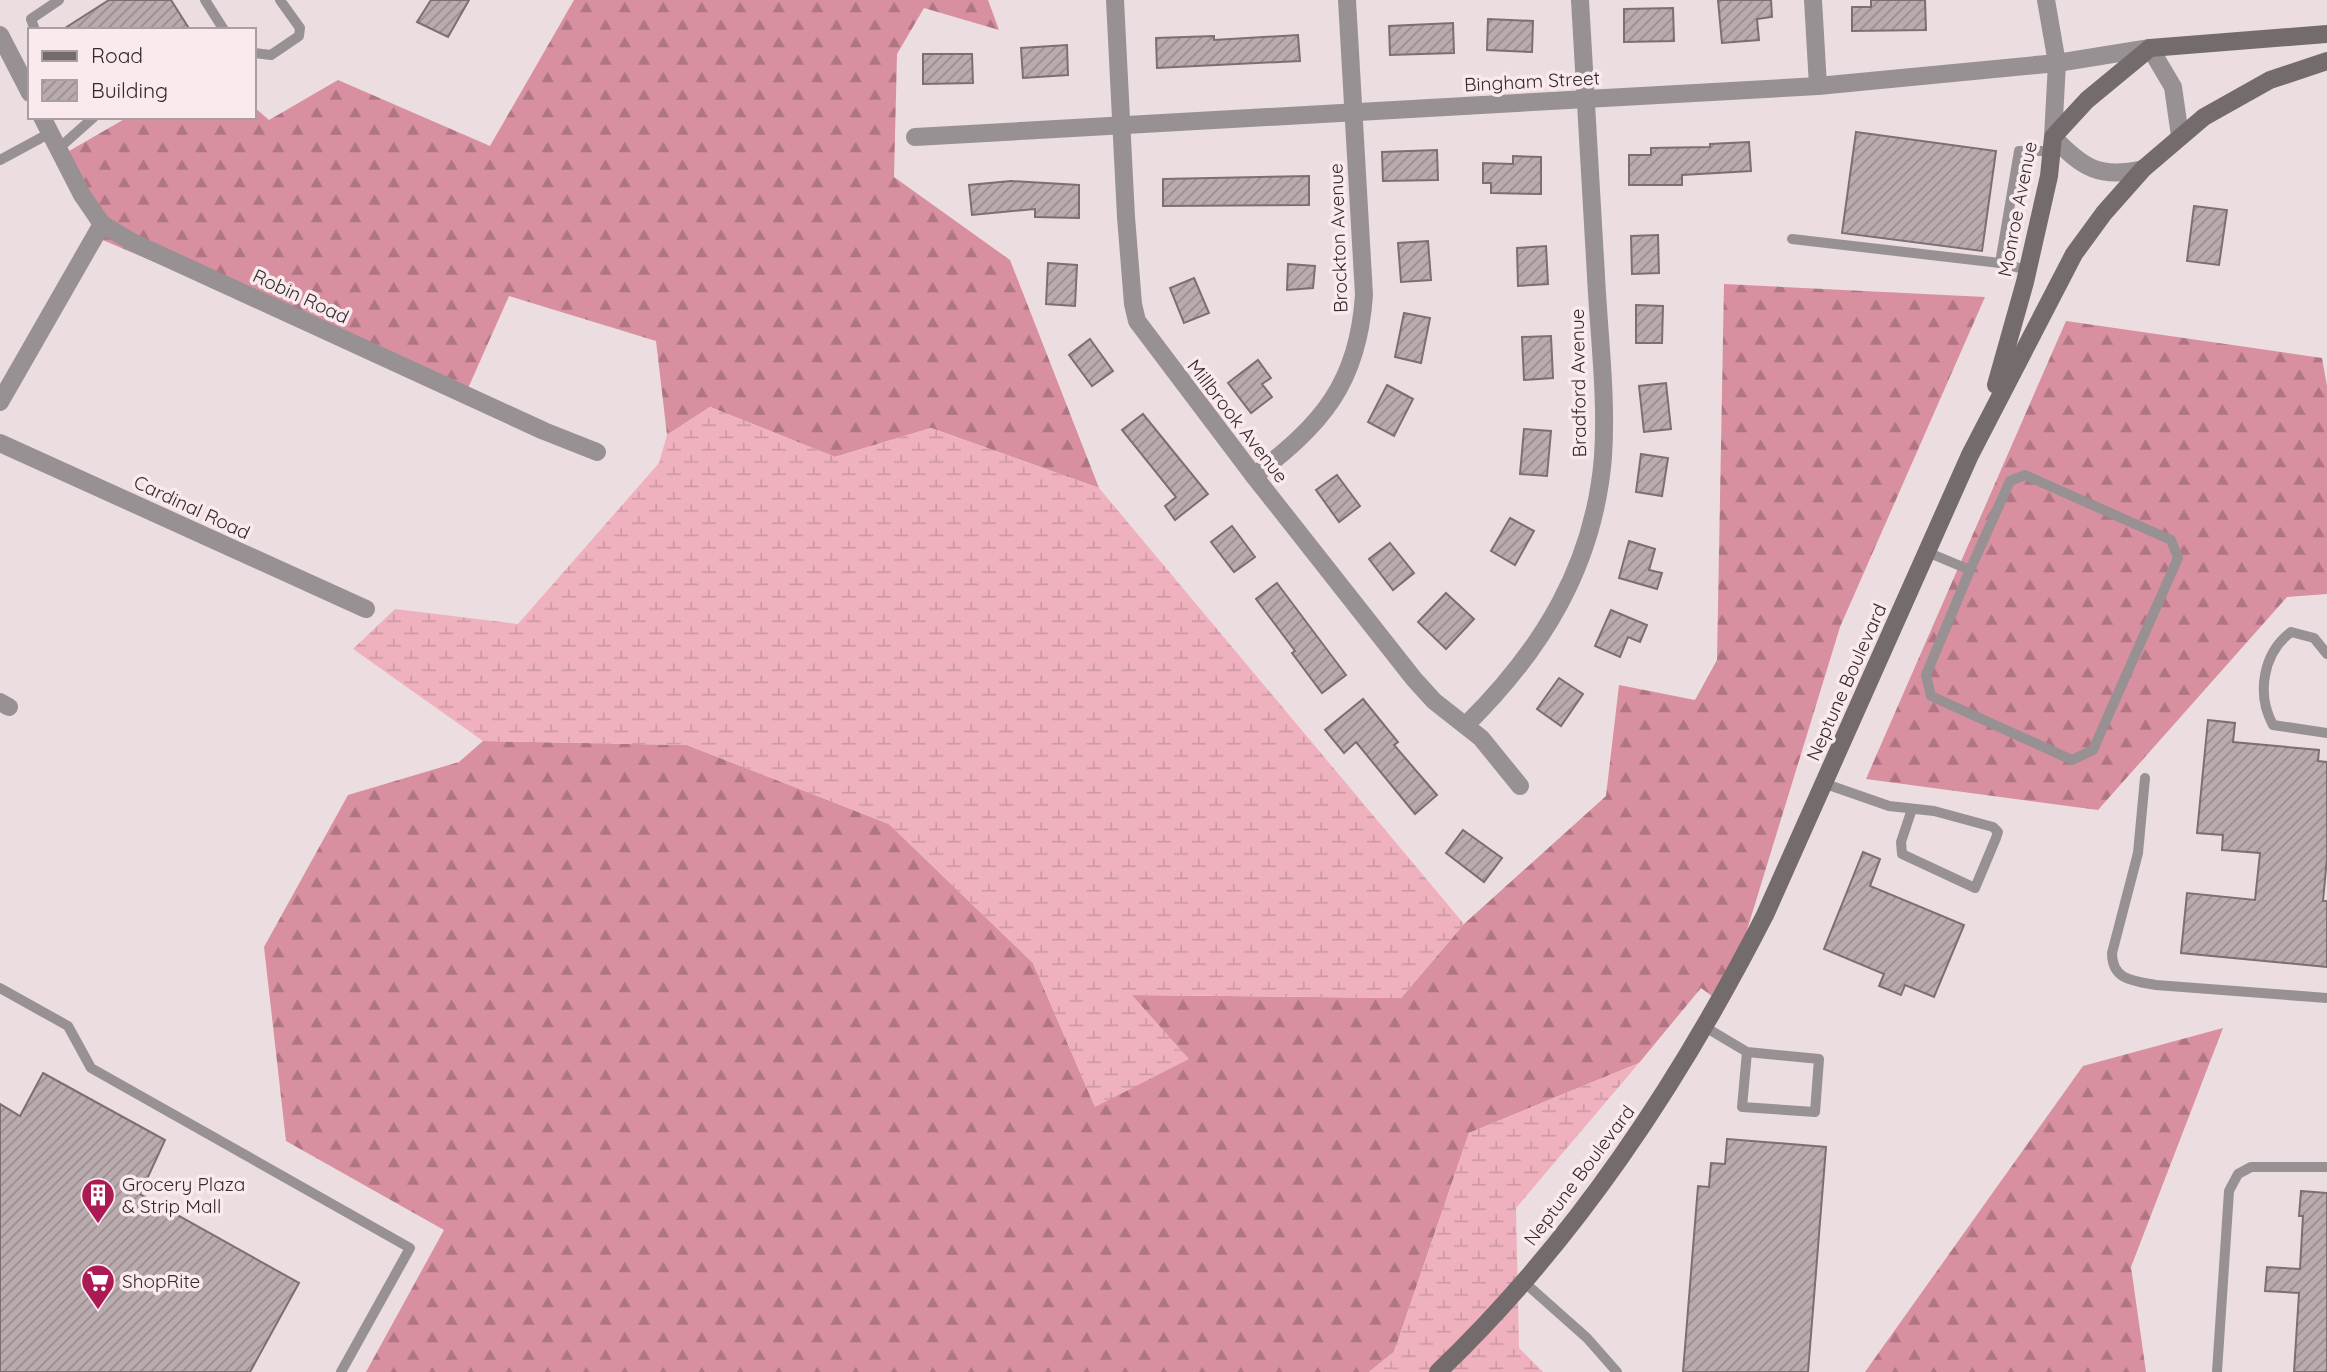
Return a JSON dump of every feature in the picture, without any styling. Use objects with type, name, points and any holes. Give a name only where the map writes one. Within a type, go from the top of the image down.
[{"type":"street","name":"Millbrook Avenue","points":[[1115,0],[1132,292],[1138,321],[1254,476],[1415,679],[1434,701],[1502,760],[1520,786]]},
{"type":"street","name":"Brockton Avenue","points":[[1254,476],[1314,427],[1340,387],[1355,349],[1364,295],[1347,0]]},
{"type":"street","name":"Bradford Avenue","points":[[1466,726],[1524,662],[1552,620],[1581,558],[1597,499],[1604,414],[1580,0]]},
{"type":"street","points":[[1813,0],[1818,86]]},
{"type":"street","name":"Monroe Avenue","points":[[1986,422],[2027,270],[2052,144],[2057,63],[2046,0]]},
{"type":"street","name":"Bingham Street","points":[[915,137],[1818,86],[2057,63],[2150,48],[2327,34]]},
{"type":"street","points":[[0,35],[28,89]]},
{"type":"street","points":[[2143,169],[2108,174],[2088,168],[2052,144],[2104,84],[2150,48],[2173,87],[2180,136]]},
{"type":"street","name":"Neptune Boulevard","points":[[1438,1372],[1524,1282],[1612,1170],[1705,1027],[1765,915],[1986,422],[2074,254],[2104,213],[2143,169],[2180,136],[2240,94],[2270,80],[2327,61]]},
{"type":"street","name":"Robin Road","points":[[50,133],[82,195],[102,223],[132,242],[544,431],[597,452]]},
{"type":"street","points":[[0,402],[102,223]]},
{"type":"street","name":"Cardinal Road","points":[[0,443],[366,609]]},
{"type":"lane","points":[[34,28],[32,19],[59,0]]},
{"type":"lane","points":[[205,0],[223,28]]},
{"type":"lane","points":[[256,53],[271,55],[299,36],[300,28],[280,0]]},
{"type":"lane","points":[[0,160],[50,133],[87,119]]},
{"type":"lane","points":[[2000,263],[2019,151],[2052,144]]},
{"type":"lane","points":[[1792,239],[2000,263],[2027,270]]},
{"type":"lane","points":[[2025,475],[2171,540],[2178,558],[2093,750],[2073,760],[1931,696],[1926,675],[1970,570],[2010,481],[2025,475]]},
{"type":"lane","points":[[1927,552],[1970,570]]},
{"type":"lane","points":[[2327,654],[2314,638],[2291,632],[2276,644],[2264,674],[2265,711],[2273,725],[2327,733]]},
{"type":"lane","points":[[2145,778],[2138,853],[2112,953],[2112,965],[2119,975],[2131,981],[2156,985],[2327,998]]},
{"type":"lane","points":[[1823,783],[1889,806],[1912,808],[1972,820],[1998,832],[1975,888],[1902,854],[1901,842],[1912,808]]},
{"type":"lane","points":[[0,988],[68,1026],[91,1068],[410,1248],[341,1372]]},
{"type":"lane","points":[[1705,1027],[1747,1052],[1819,1059],[1815,1112],[1742,1107],[1747,1052]]},
{"type":"lane","points":[[2217,1372],[2229,1191],[2238,1174],[2250,1167],[2327,1167]]},
{"type":"lane","points":[[1524,1282],[1587,1338],[1617,1372]]},
{"type":"green space","points":[[574,0],[988,0],[999,30],[924,8],[897,54],[894,177],[1010,260],[1099,488],[931,428],[835,457],[710,407],[667,435],[656,341],[509,296],[465,395],[98,238],[57,158],[125,119],[256,119],[256,109],[269,120],[338,80],[490,146]]},
{"type":"green space","points":[[1724,284],[1985,297],[1840,627],[1724,1005],[1701,988],[1639,1063],[1469,1133],[1394,1352],[1369,1372],[366,1372],[444,1230],[286,1141],[264,947],[348,795],[459,762],[483,741],[687,745],[889,824],[1033,963],[1095,1107],[1131,995],[1401,998],[1464,924],[1606,796],[1619,685],[1695,700],[1717,660]]},
{"type":"green space","points":[[2066,321],[2322,358],[2327,386],[2327,594],[2287,597],[2098,810],[1866,779]]},
{"type":"green space","points":[[710,407],[835,457],[931,428],[1099,488],[1464,924],[1401,998],[1132,995],[1189,1059],[1095,1107],[1033,963],[889,824],[687,745],[483,741],[353,649],[395,609],[518,624],[659,463],[667,435]]},
{"type":"green space","points":[[2223,1028],[2131,1267],[2146,1372],[1865,1372],[2083,1066]]},
{"type":"green space","points":[[1639,1063],[1516,1208],[1519,1348],[1543,1372],[1369,1372],[1394,1352],[1469,1133]]},
{"type":"building","points":[[109,0],[171,0],[189,28],[65,28]]},
{"type":"building","points":[[431,0],[469,0],[448,37],[417,22]]},
{"type":"building","points":[[1718,0],[1771,0],[1772,17],[1757,19],[1759,40],[1722,43]]},
{"type":"building","points":[[1871,0],[1925,0],[1926,30],[1852,31],[1852,7],[1871,7]]},
{"type":"building","points":[[1673,8],[1674,41],[1624,42],[1624,9]]},
{"type":"building","points":[[1488,19],[1533,21],[1532,52],[1487,50]]},
{"type":"building","points":[[1453,23],[1454,53],[1390,55],[1389,26]]},
{"type":"building","points":[[1298,35],[1300,61],[1157,68],[1156,38],[1214,36],[1214,40]]},
{"type":"building","points":[[1067,45],[1068,75],[1023,78],[1021,48]]},
{"type":"building","points":[[923,54],[972,54],[973,83],[923,84]]},
{"type":"building","points":[[1856,132],[1996,151],[1982,251],[1842,233]]},
{"type":"building","points":[[1749,142],[1751,171],[1682,175],[1682,185],[1629,185],[1629,155],[1651,155],[1651,148],[1710,147],[1710,144]]},
{"type":"building","points":[[1437,150],[1438,180],[1383,181],[1382,152]]},
{"type":"building","points":[[1513,156],[1541,157],[1541,194],[1491,193],[1491,183],[1483,183],[1483,163],[1513,164]]},
{"type":"building","points":[[1309,176],[1309,205],[1163,206],[1163,179]]},
{"type":"building","points":[[1011,181],[1079,185],[1079,218],[1035,217],[1035,209],[972,215],[969,185]]},
{"type":"building","points":[[2194,206],[2227,210],[2219,265],[2187,261]]},
{"type":"building","points":[[1658,235],[1659,273],[1632,274],[1631,236]]},
{"type":"building","points":[[1428,241],[1431,280],[1401,282],[1398,243]]},
{"type":"building","points":[[1546,246],[1548,284],[1518,286],[1517,248]]},
{"type":"building","points":[[1048,263],[1077,265],[1075,306],[1046,304]]},
{"type":"building","points":[[1288,264],[1315,266],[1313,288],[1287,290]]},
{"type":"building","points":[[1194,278],[1209,313],[1184,323],[1170,288]]},
{"type":"building","points":[[1636,305],[1663,306],[1662,343],[1636,343]]},
{"type":"building","points":[[1404,313],[1430,318],[1421,363],[1395,357]]},
{"type":"building","points":[[1551,336],[1553,378],[1524,380],[1522,337]]},
{"type":"building","points":[[1090,339],[1113,371],[1092,386],[1069,355]]},
{"type":"building","points":[[1258,360],[1271,378],[1262,384],[1272,397],[1251,413],[1228,383]]},
{"type":"building","points":[[1666,383],[1671,429],[1644,432],[1639,386]]},
{"type":"building","points":[[1387,385],[1413,399],[1394,436],[1368,422]]},
{"type":"building","points":[[1143,414],[1208,494],[1175,520],[1165,506],[1176,497],[1122,430]]},
{"type":"building","points":[[1524,429],[1551,431],[1547,476],[1520,474]]},
{"type":"building","points":[[1641,454],[1668,458],[1662,496],[1636,492]]},
{"type":"building","points":[[1337,475],[1360,506],[1339,522],[1316,490]]},
{"type":"building","points":[[1510,518],[1534,531],[1515,565],[1491,551]]},
{"type":"building","points":[[1232,526],[1255,557],[1234,572],[1211,542]]},
{"type":"building","points":[[1629,541],[1655,549],[1649,570],[1662,573],[1657,589],[1619,578]]},
{"type":"building","points":[[1390,543],[1414,573],[1393,590],[1369,559]]},
{"type":"building","points":[[1277,583],[1346,675],[1322,693],[1256,599]]},
{"type":"building","points":[[1446,593],[1474,619],[1446,649],[1418,622]]},
{"type":"building","points":[[1611,610],[1647,625],[1640,642],[1628,637],[1620,657],[1595,646]]},
{"type":"building","points":[[1559,678],[1583,694],[1561,726],[1537,709]]},
{"type":"building","points":[[1363,699],[1398,742],[1394,745],[1437,795],[1415,814],[1356,742],[1344,753],[1325,730]]},
{"type":"building","points":[[2208,720],[2235,723],[2233,742],[2319,750],[2318,761],[2327,762],[2327,858],[2323,901],[2327,901],[2327,967],[2181,953],[2187,893],[2255,900],[2260,853],[2222,850],[2223,835],[2197,833]]},
{"type":"building","points":[[1463,830],[1502,858],[1484,882],[1446,853]]},
{"type":"building","points":[[1863,852],[1880,859],[1870,886],[1964,925],[1934,997],[1905,985],[1901,995],[1879,986],[1884,974],[1824,949]]},
{"type":"building","name":"Grocery Plaza & Strip Mall","points":[[43,1073],[165,1140],[140,1194],[299,1283],[250,1372],[0,1372],[0,1104],[20,1116]]},
{"type":"building","points":[[1727,1139],[1826,1147],[1808,1372],[1683,1372],[1698,1186],[1709,1187],[1711,1163],[1725,1164]]},
{"type":"building","points":[[2301,1191],[2327,1193],[2327,1372],[2294,1372],[2299,1293],[2265,1291],[2267,1267],[2300,1269],[2303,1216],[2299,1216]]},
{"type":"place","name":"Grocery Plaza & Strip Mall","points":[[98,1225]]},
{"type":"place","name":"ShopRite","points":[[98,1311]]}]
